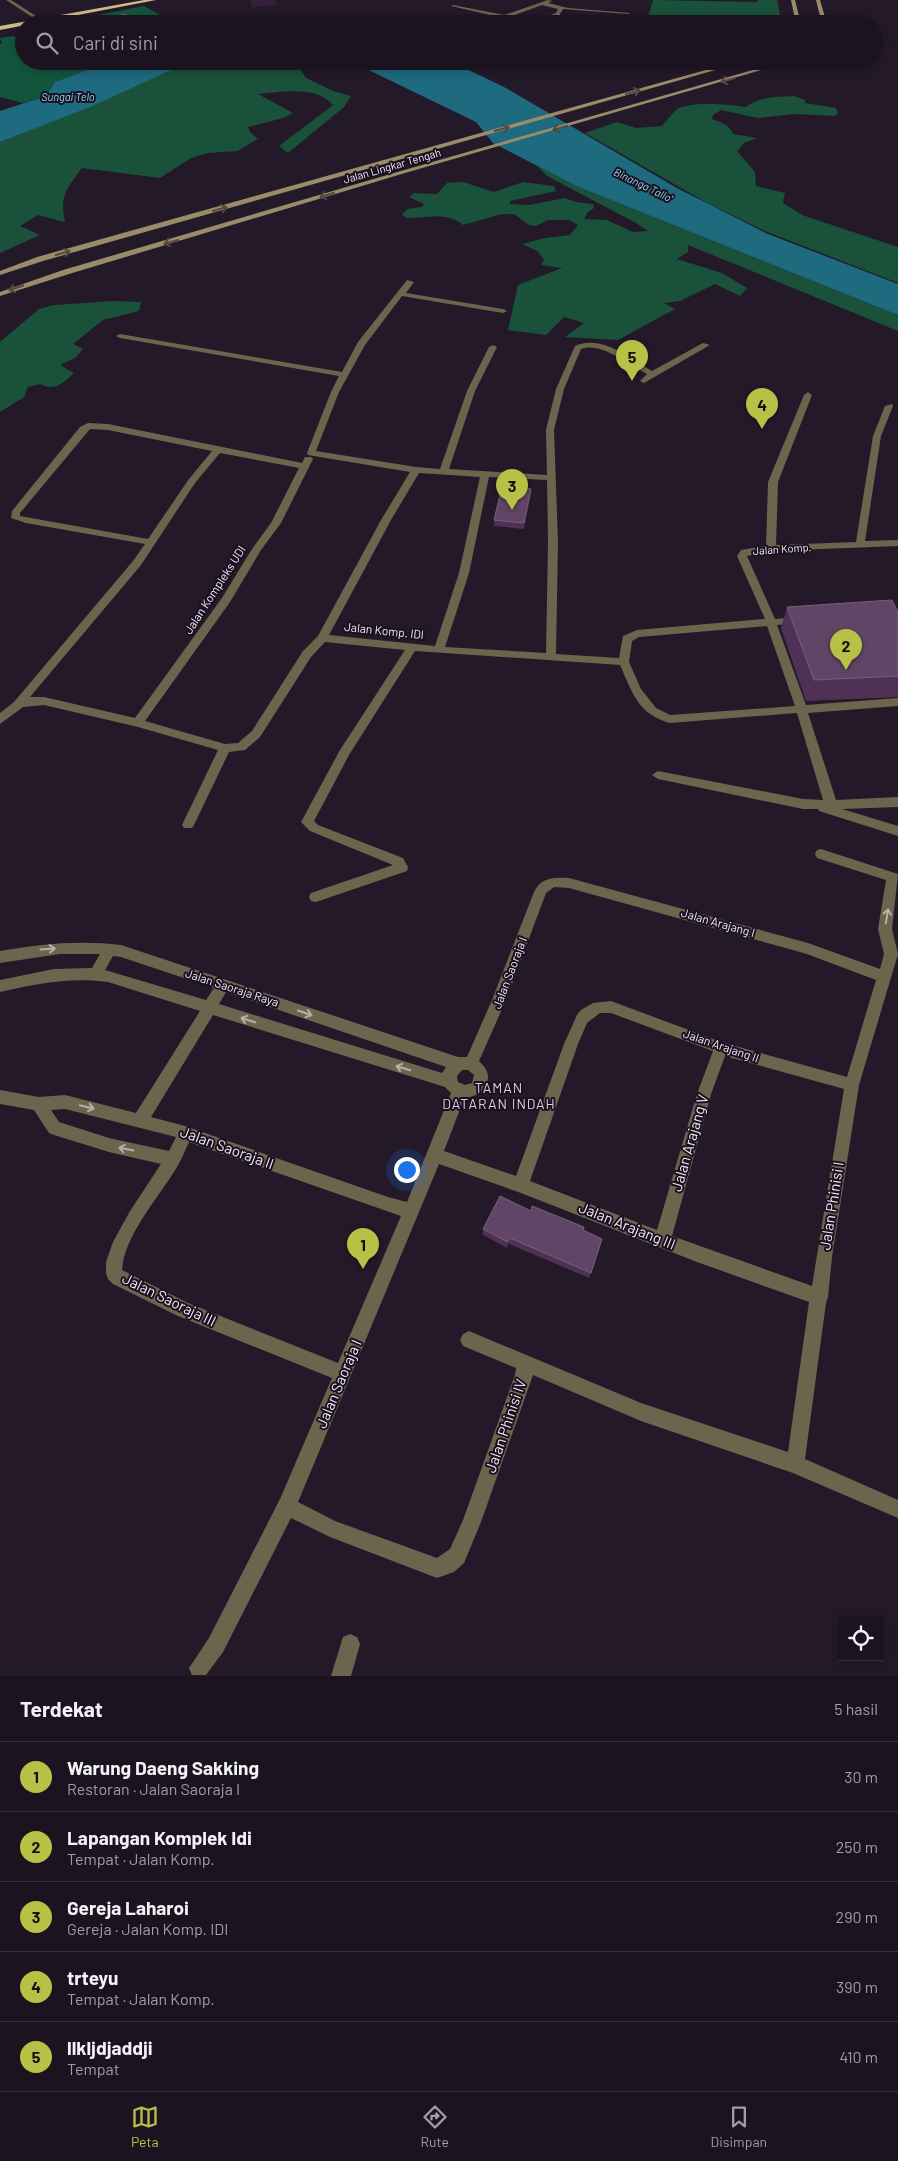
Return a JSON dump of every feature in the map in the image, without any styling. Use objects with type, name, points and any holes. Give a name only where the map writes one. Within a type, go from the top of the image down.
[{"type":"highway","points":[[40,15],[125,0]]},
{"type":"highway","points":[[70,15],[152,0]]},
{"type":"highway","points":[[111,2],[118,6]]},
{"type":"highway","points":[[0,22],[15,19]]},
{"type":"highway","points":[[0,28],[15,25]]},
{"type":"main road","points":[[793,0],[797,15]]},
{"type":"main road","points":[[818,0],[823,15]]},
{"type":"main road","name":"Jalan Lingkar Tengah","points":[[0,273],[40,259],[712,70]]},
{"type":"main road","name":"Jalan Lingkar Tengah","points":[[0,294],[66,272],[760,70]]},
{"type":"street","points":[[8,0],[32,15]]},
{"type":"street","points":[[512,15],[552,0]]},
{"type":"street","points":[[543,4],[561,8],[629,10],[628,15]]},
{"type":"street","points":[[453,6],[496,15]]},
{"type":"street","points":[[559,15],[561,8]]},
{"type":"street","name":"Jalan Kompleks UDI","points":[[138,723],[226,600],[257,549],[276,523],[311,453],[335,392],[361,344],[410,282]]},
{"type":"street","points":[[401,294],[503,311]]},
{"type":"street","points":[[120,336],[344,375]]},
{"type":"street","points":[[551,657],[552,478],[550,430],[552,414],[560,389],[578,348],[587,344],[600,345],[652,374]]},
{"type":"street","points":[[644,381],[652,374],[706,345]]},
{"type":"street","points":[[444,471],[470,391],[493,347]]},
{"type":"street","points":[[771,548],[773,482],[808,395]]},
{"type":"street","points":[[860,544],[877,436],[889,406]]},
{"type":"street","points":[[151,542],[16,518],[15,513],[59,462],[83,429],[88,426],[108,426],[218,450],[305,466]]},
{"type":"street","points":[[0,720],[19,703],[131,570],[192,481],[218,450]]},
{"type":"street","points":[[311,453],[416,470],[552,478]]},
{"type":"street","points":[[19,703],[29,700],[44,701],[138,723],[225,748],[241,747],[256,734],[308,654],[322,638],[386,520],[416,470]]},
{"type":"street","points":[[439,650],[464,574],[484,475]]},
{"type":"street","name":"Jalan Komp.","points":[[831,805],[802,710],[771,622],[742,556],[743,553],[748,551],[771,548],[898,543]]},
{"type":"street","points":[[810,619],[633,634],[627,639],[624,662],[646,708],[664,718],[898,702]]},
{"type":"street","name":"Jalan Komp. IDI","points":[[322,638],[412,648],[624,662]]},
{"type":"street","points":[[316,897],[402,867],[399,862],[314,828],[308,822],[309,816],[344,753],[412,648]]},
{"type":"street","points":[[188,824],[225,748]]},
{"type":"street","points":[[658,774],[813,805],[898,832]]},
{"type":"street","points":[[813,805],[898,802]]},
{"type":"street","points":[[821,854],[896,878]]},
{"type":"street","name":"Jalan Phinisi I","points":[[795,1464],[827,1238],[852,1085],[884,977],[895,951],[885,929],[896,878]]},
{"type":"street","name":"Jalan Arajang I","points":[[548,884],[569,883],[644,902],[808,949],[884,977]]},
{"type":"street","name":"Jalan Saoraja I","points":[[199,1668],[216,1645],[287,1506],[410,1210],[435,1155],[455,1087],[451,1070],[464,1064],[488,1029],[540,892],[548,884]]},
{"type":"street","name":"Jalan Saoraja Raya","points":[[0,957],[55,949],[121,951],[464,1064]]},
{"type":"street","points":[[96,973],[110,950]]},
{"type":"street","name":"Jalan Saoraja Raya","points":[[0,986],[47,975],[96,973],[455,1087]]},
{"type":"street","points":[[141,1120],[224,985]]},
{"type":"street","name":"Jalan Arajang II","points":[[522,1184],[571,1044],[582,1019],[591,1010],[598,1007],[611,1007],[721,1048],[852,1085]]},
{"type":"street","name":"Jalan Arajang V","points":[[663,1239],[704,1094],[721,1048]]},
{"type":"street","points":[[455,1087],[473,1090],[481,1081],[481,1072],[464,1064]]},
{"type":"street","name":"Jalan Saoraja II","points":[[0,1097],[39,1104],[65,1102],[141,1120],[185,1133],[388,1205],[410,1210]]},
{"type":"street","points":[[39,1104],[54,1128],[109,1145],[173,1159]]},
{"type":"street","name":"Jalan Saoraja III","points":[[185,1133],[173,1159],[118,1250],[114,1260],[114,1273],[119,1278],[184,1310],[343,1374]]},
{"type":"street","name":"Jalan Arajang III","points":[[435,1155],[522,1184],[697,1254],[820,1297]]},
{"type":"street","points":[[469,1340],[525,1363]]},
{"type":"street","name":"Jalan Phinisi IV","points":[[287,1506],[330,1528],[378,1547],[437,1568],[447,1565],[457,1556],[482,1495],[524,1376],[525,1363],[641,1412],[795,1464],[898,1510]]},
{"type":"street","points":[[341,1676],[350,1644]]},
{"type":"green space","points":[[653,0],[757,2],[758,0],[777,0],[780,15],[649,15]]},
{"type":"green space","points":[[144,6],[160,15],[97,15]]},
{"type":"green space","points":[[15,37],[15,70],[88,70],[55,82],[46,96],[23,103],[0,97],[0,44],[2,43],[0,38]]},
{"type":"green space","points":[[170,70],[300,70],[306,78],[333,91],[351,96],[344,107],[288,153],[279,146],[333,105],[326,99],[308,92],[298,91],[258,94],[293,113],[283,118],[248,127],[250,132],[258,139],[237,151],[208,153],[191,158],[160,178],[82,168],[72,181],[64,199],[63,213],[65,222],[38,215],[20,226],[40,235],[0,253],[0,142]]},
{"type":"green space","points":[[794,96],[805,100],[805,103],[836,108],[838,114],[835,116],[794,114],[758,118],[721,110],[713,115],[712,119],[727,126],[733,134],[757,138],[744,143],[737,151],[755,172],[756,186],[785,193],[783,203],[802,215],[898,247],[898,283],[765,231],[709,204],[585,133],[617,122],[636,128],[662,126],[675,111],[689,105],[709,104],[746,107],[763,99]]},
{"type":"green space","points":[[537,166],[576,186],[898,315],[898,331],[688,245],[688,252],[677,259],[722,273],[747,288],[740,296],[715,284],[680,301],[664,303],[675,309],[618,340],[565,337],[584,323],[564,317],[546,335],[508,330],[518,285],[562,268],[541,265],[544,259],[537,251],[522,244],[545,238],[570,235],[578,225],[569,220],[548,220],[536,226],[529,225],[514,214],[502,214],[463,225],[451,218],[407,218],[402,215],[407,209],[422,207],[424,204],[409,197],[414,193],[437,194],[447,183],[463,182],[494,192],[523,182],[554,186],[556,191],[510,201],[510,204],[529,205],[565,198],[576,202],[593,204],[594,208],[588,212],[584,219],[607,220],[633,232],[648,231],[547,176]]},
{"type":"green space","points":[[113,301],[141,302],[139,311],[103,320],[73,344],[83,349],[75,358],[60,365],[74,373],[66,380],[54,387],[40,384],[28,387],[24,397],[0,412],[0,342],[39,309],[54,305]]},
{"type":"water","name":"Sungai Telo","points":[[88,70],[171,70],[90,107],[0,142],[0,111],[46,96],[55,82]]},
{"type":"water","name":"Binanga Tallo'","points":[[369,70],[469,70],[504,87],[677,188],[768,234],[898,284],[898,315],[576,186],[493,143],[476,122]]},
{"type":"building","points":[[502,486],[531,489],[524,523],[494,520]]},
{"type":"building","points":[[892,600],[898,612],[898,676],[814,680],[787,607]]},
{"type":"building","points":[[500,1196],[531,1211],[532,1206],[584,1227],[583,1230],[602,1239],[591,1273],[510,1238],[508,1242],[483,1229]]},
{"type":"place","name":"llkljdjaddji","points":[[632,381]]},
{"type":"place","name":"trteyu","points":[[762,429]]},
{"type":"place","name":"Gereja Laharoi","points":[[512,510]]},
{"type":"place","name":"Lapangan Komplek Idi","points":[[846,670]]},
{"type":"place","name":"Warung Daeng Sakking","points":[[363,1269]]},
{"type":"district","name":"TAMAN DATARAN INDAH","points":[[499,1096]]}]
